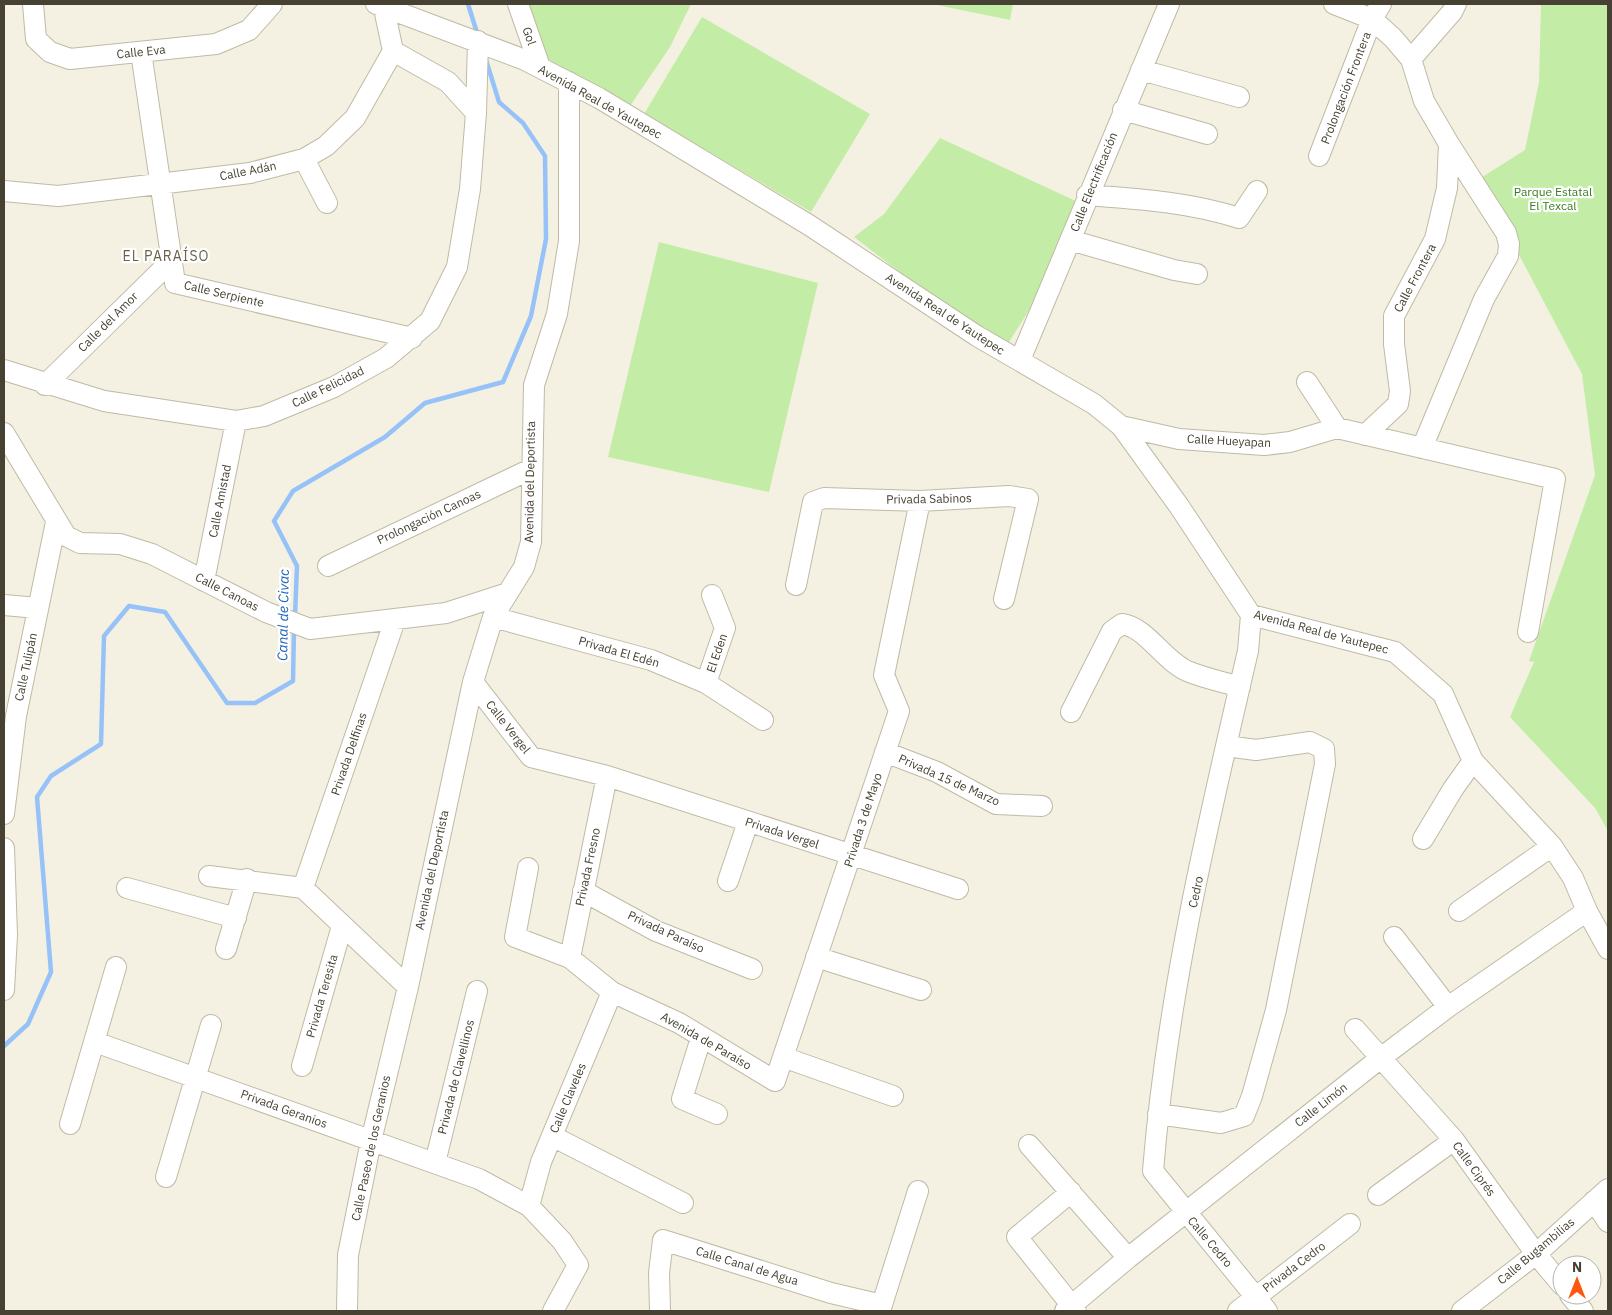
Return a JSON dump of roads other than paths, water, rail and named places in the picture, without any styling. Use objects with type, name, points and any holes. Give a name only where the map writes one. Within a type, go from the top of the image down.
[{"type":"street","name":"Calle Eva","points":[[34,4],[36,39],[50,52],[70,59],[216,44],[249,30],[272,4]]},
{"type":"street","name":"Avenida Real de Yautepec","points":[[380,4],[479,42],[569,82],[809,225],[977,336],[1094,404],[1121,426],[1179,506],[1251,615],[1395,652],[1443,694],[1473,761]]},
{"type":"street","points":[[380,4],[393,51],[448,82],[476,113]]},
{"type":"street","name":"Gol","points":[[518,4],[532,64]]},
{"type":"street","name":"Calle Electrificación","points":[[1020,360],[1087,195],[1169,4]]},
{"type":"street","points":[[1334,4],[1376,11],[1393,38],[1411,60],[1424,101],[1506,233],[1509,244],[1508,256],[1484,299],[1422,448]]},
{"type":"street","points":[[1411,60],[1454,8]]},
{"type":"street","name":"Prolongación Frontera","points":[[1319,156],[1376,11]]},
{"type":"street","name":"Calle Felicidad","points":[[4,370],[45,385],[104,401],[236,421],[264,416],[334,387],[386,358],[430,321],[457,267],[470,189],[479,42]]},
{"type":"street","name":"Calle Adán","points":[[4,191],[58,196],[250,173],[304,159],[326,146],[355,118],[393,51]]},
{"type":"street","name":"Calle Serpiente","points":[[141,52],[175,282],[412,338]]},
{"type":"street","points":[[1141,70],[1239,97]]},
{"type":"street","name":"Avenida del Deportista","points":[[408,987],[473,682],[493,617],[524,567],[531,542],[534,385],[557,314],[568,241],[569,82]]},
{"type":"street","points":[[1124,110],[1207,134]]},
{"type":"street","name":"Calle Frontera","points":[[1366,435],[1398,404],[1400,391],[1394,344],[1394,316],[1435,239],[1447,188],[1449,144]]},
{"type":"street","points":[[304,159],[327,203]]},
{"type":"street","points":[[1087,195],[1206,207],[1239,218],[1257,191]]},
{"type":"street","points":[[1070,240],[1174,270],[1197,274]]},
{"type":"street","name":"Calle del Amor","points":[[45,385],[172,260]]},
{"type":"street","points":[[1307,382],[1337,428],[1555,479],[1528,632]]},
{"type":"street","name":"Calle Amistad","points":[[204,582],[236,421]]},
{"type":"street","name":"Calle Hueyapan","points":[[1121,426],[1179,439],[1264,445],[1290,442],[1337,428]]},
{"type":"street","name":"Calle Canoas","points":[[4,433],[66,536],[80,544],[120,544],[152,554],[266,612],[310,629],[446,613],[508,593]]},
{"type":"street","name":"Prolongación Canoas","points":[[328,566],[531,469]]},
{"type":"street","name":"Privada Sabinos","points":[[796,585],[813,502],[824,498],[920,501],[1009,496],[1028,499],[1004,599]]},
{"type":"street","name":"Privada 3 de Mayo","points":[[775,1081],[899,711],[884,675],[920,501]]},
{"type":"street","name":"Calle Tulipán","points":[[4,814],[16,716],[56,522]]},
{"type":"street","name":"El Eden","points":[[706,683],[725,628],[712,595]]},
{"type":"street","points":[[4,605],[38,608]]},
{"type":"street","name":"Cedro","points":[[1153,1171],[1158,1114],[1187,933],[1248,651],[1251,615]]},
{"type":"street","name":"Privada El Edén","points":[[493,617],[651,660],[706,683],[763,720]]},
{"type":"street","name":"Privada Delfinas","points":[[303,888],[395,620]]},
{"type":"street","points":[[1071,712],[1112,631],[1122,624],[1132,625],[1166,658],[1187,671],[1240,687]]},
{"type":"street","name":"Calle Vergel","points":[[473,682],[531,757],[607,776]]},
{"type":"street","points":[[1158,1114],[1222,1123],[1244,1116],[1252,1096],[1276,1010],[1325,764],[1324,749],[1310,742],[1256,750],[1226,746]]},
{"type":"street","name":"Privada 15 de Marzo","points":[[885,752],[937,772],[996,804],[1042,806]]},
{"type":"street","points":[[1423,840],[1453,789],[1473,761],[1552,846],[1573,878],[1587,911],[1608,949]]},
{"type":"street","name":"Privada Vergel","points":[[607,776],[958,889]]},
{"type":"street","name":"Privada Fresno","points":[[570,958],[607,776]]},
{"type":"street","points":[[728,881],[748,822]]},
{"type":"street","points":[[1459,911],[1552,846]]},
{"type":"street","points":[[4,848],[4,989]]},
{"type":"street","name":"Avenida de Paraíso","points":[[528,868],[515,937],[570,958],[612,992],[679,1022],[701,1038],[775,1081]]},
{"type":"street","points":[[209,876],[247,879],[303,888],[408,987]]},
{"type":"street","points":[[226,949],[247,879]]},
{"type":"street","points":[[128,888],[236,918]]},
{"type":"street","name":"Privada Paraíso","points":[[583,891],[656,931],[752,970]]},
{"type":"street","name":"Calle Limón","points":[[1071,1309],[1128,1258],[1382,1057],[1448,1007],[1587,911]]},
{"type":"street","name":"Privada Teresita","points":[[302,1066],[342,926]]},
{"type":"street","points":[[1394,938],[1448,1007]]},
{"type":"street","points":[[816,957],[921,990]]},
{"type":"street","points":[[70,1124],[116,967]]},
{"type":"street","name":"Calle Paseo de los Geranios","points":[[347,1311],[348,1255],[371,1141],[408,987]]},
{"type":"street","name":"Privada de Clavellinos","points":[[435,1163],[477,990]]},
{"type":"street","name":"Calle Claveles","points":[[529,1206],[541,1162],[612,992]]},
{"type":"street","points":[[166,1177],[211,1024]]},
{"type":"street","name":"Calle Ciprés","points":[[1355,1029],[1382,1057],[1454,1140],[1536,1254],[1552,1273]]},
{"type":"street","points":[[701,1038],[682,1099],[717,1114]]},
{"type":"street","name":"Privada Geranios","points":[[95,1042],[479,1179],[529,1206],[562,1241],[578,1265],[553,1311]]},
{"type":"street","points":[[783,1056],[892,1096]]},
{"type":"street","points":[[552,1136],[683,1203]]},
{"type":"street","points":[[1378,1195],[1454,1140]]},
{"type":"street","points":[[1029,1145],[1128,1258]]},
{"type":"street","name":"Calle Cedro","points":[[1153,1171],[1261,1304]]},
{"type":"street","points":[[881,1308],[918,1191]]},
{"type":"street","points":[[1071,1192],[1017,1237],[1071,1309]]},
{"type":"street","points":[[1601,1195],[1608,1222]]},
{"type":"street","name":"Calle Bugambilias","points":[[1462,1311],[1536,1254],[1601,1195]]},
{"type":"street","name":"Privada Cedro","points":[[1238,1311],[1261,1304],[1350,1224]]},
{"type":"street","name":"Calle Canal de Agua","points":[[660,1311],[659,1273],[663,1240],[881,1308]]},
{"type":"waterway","name":"Canal de Civac","points":[[468,4],[478,36]]},
{"type":"waterway","name":"Canal de Civac","points":[[295,616],[297,566],[274,521],[293,491],[385,437],[425,403],[503,382],[531,316],[546,239],[545,156],[523,123],[499,102],[486,60]]},
{"type":"waterway","name":"Canal de Civac","points":[[4,1046],[28,1024],[51,972],[37,797],[51,776],[101,744],[104,636],[129,606],[165,612],[227,703],[255,703],[293,681],[294,629]]},
{"type":"district","name":"EL PARAÍSO","points":[[166,256]]},
{"type":"park label","name":"Parque Estatal El Texcal","points":[[1553,199]]}]
